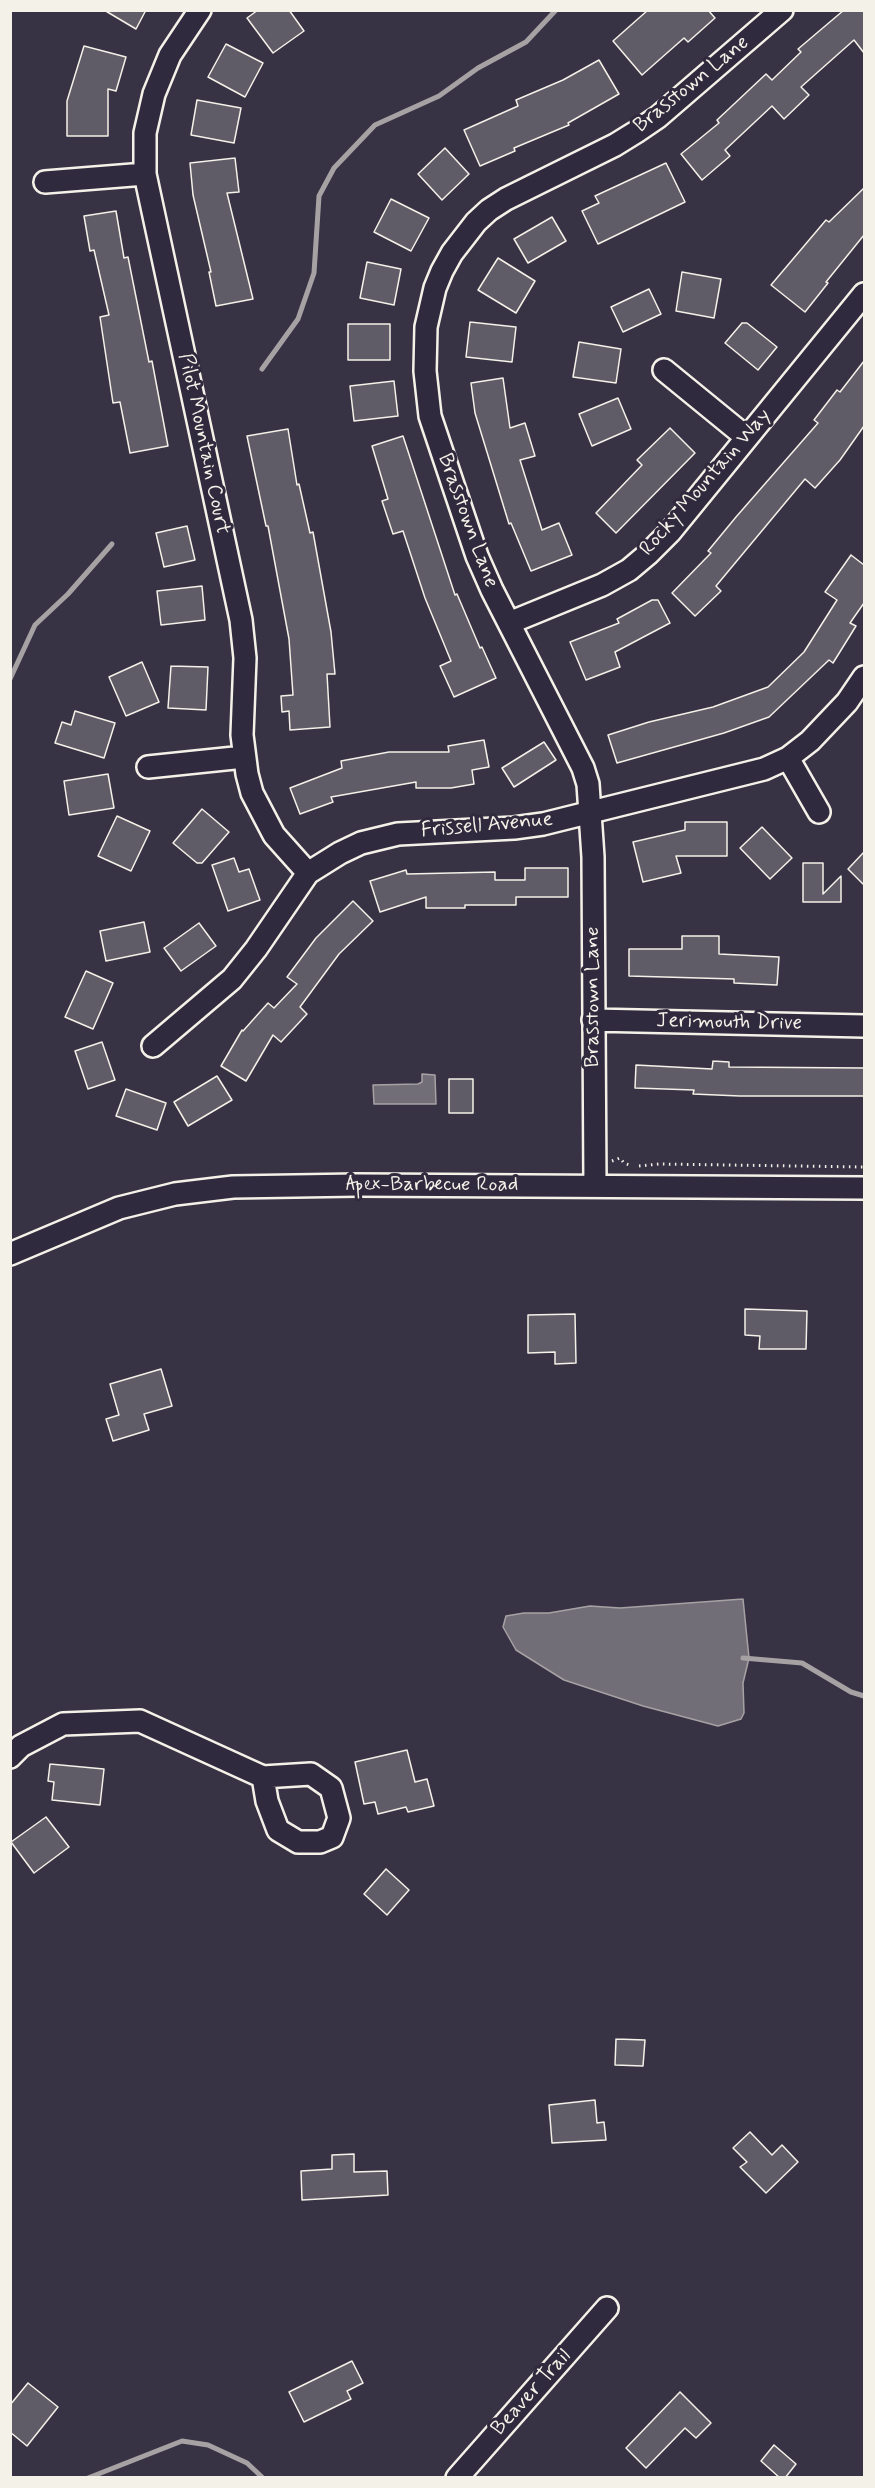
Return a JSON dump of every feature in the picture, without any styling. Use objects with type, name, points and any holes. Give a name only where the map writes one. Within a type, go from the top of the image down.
[{"type":"street","name":"Pilot Mountain Court","points":[[200,10],[170,55],[154,94],[145,133],[145,174],[241,620],[245,658],[242,735],[252,794],[274,835],[309,873]]},
{"type":"street","name":"Brasstown Lane","points":[[595,1186],[593,857],[588,784],[583,768],[477,556],[430,416],[425,371],[426,327],[435,288],[442,271],[458,245],[489,210],[506,199],[615,145],[644,127],[782,10]]},
{"type":"street","points":[[45,182],[145,174]]},
{"type":"street","name":"Rocky Mountain Way","points":[[509,623],[602,585],[629,570],[670,532],[864,294]]},
{"type":"street","points":[[664,370],[746,437]]},
{"type":"street","name":"Frissell Avenue","points":[[153,1046],[232,979],[309,873],[340,853],[361,843],[380,838],[543,824],[764,769],[788,758],[810,741],[847,702],[864,676]]},
{"type":"street","points":[[148,767],[244,757]]},
{"type":"street","points":[[788,758],[819,812]]},
{"type":"street","name":"Jerimouth Drive","points":[[593,1020],[864,1026]]},
{"type":"street","name":"Apex-Barbecue Road","points":[[10,1254],[119,1208],[175,1194],[233,1187],[357,1185],[864,1188]]},
{"type":"street","points":[[10,1757],[21,1746],[63,1724],[140,1721],[263,1777]]},
{"type":"street","name":"Beaver Trail","points":[[457,2478],[608,2308]]},
{"type":"path","points":[[614,1161],[620,1158],[624,1163],[637,1166],[659,1164],[864,1167]]},
{"type":"shaded area","points":[[422,1074],[435,1075],[436,1104],[374,1104],[373,1085],[418,1084],[422,1082]]},
{"type":"shaded area","points":[[743,1599],[749,1658],[743,1683],[744,1713],[741,1719],[718,1726],[643,1706],[564,1680],[516,1650],[503,1627],[506,1616],[524,1613],[549,1613],[590,1606],[620,1608]]},
{"type":"building","points":[[104,10],[146,10],[136,29]]},
{"type":"building","points":[[258,10],[289,10],[304,31],[273,53],[247,18]]},
{"type":"building","points":[[648,10],[708,10],[715,18],[688,42],[684,38],[642,75],[613,41]]},
{"type":"building","points":[[844,10],[864,10],[864,53],[854,40],[801,87],[809,95],[784,119],[772,106],[725,150],[730,156],[702,180],[681,154],[719,123],[717,120],[766,74],[772,80],[801,52],[798,49]]},
{"type":"building","points":[[226,44],[263,63],[245,97],[208,77]]},
{"type":"building","points":[[84,46],[126,57],[116,91],[108,89],[108,136],[67,136],[67,101]]},
{"type":"building","points":[[599,60],[619,94],[568,123],[569,125],[514,148],[515,151],[480,166],[464,130],[518,106],[516,100],[563,80]]},
{"type":"building","points":[[197,100],[241,108],[234,143],[191,135]]},
{"type":"building","points":[[445,148],[469,174],[442,200],[418,174]]},
{"type":"building","points":[[235,158],[239,192],[227,193],[253,299],[216,306],[209,272],[211,272],[193,195],[190,163]]},
{"type":"building","points":[[666,163],[685,202],[598,244],[582,211],[599,203],[595,196]]},
{"type":"building","points":[[864,188],[864,235],[805,312],[771,285],[826,220],[829,222]]},
{"type":"building","points":[[391,199],[429,218],[411,251],[374,232]]},
{"type":"building","points":[[116,211],[124,258],[128,257],[149,362],[152,361],[168,446],[130,453],[120,402],[113,403],[100,317],[109,315],[94,250],[90,251],[84,216]]},
{"type":"building","points":[[552,217],[566,241],[528,263],[514,239]]},
{"type":"building","points":[[498,258],[535,281],[516,313],[478,290]]},
{"type":"building","points":[[367,262],[401,269],[394,305],[360,298]]},
{"type":"building","points":[[682,272],[721,279],[714,318],[676,311]]},
{"type":"building","points":[[649,289],[661,314],[623,332],[611,307]]},
{"type":"building","points":[[470,322],[516,327],[512,362],[466,357]]},
{"type":"building","points":[[742,323],[747,323],[777,347],[758,370],[725,343]]},
{"type":"building","points":[[348,324],[390,324],[390,360],[348,360]]},
{"type":"building","points":[[579,342],[621,349],[616,383],[573,377]]},
{"type":"building","points":[[864,361],[864,426],[840,460],[815,488],[805,479],[716,586],[721,591],[695,616],[672,593],[711,553],[708,551],[818,423],[814,420],[837,390],[840,392]]},
{"type":"building","points":[[503,378],[510,428],[525,423],[535,456],[520,460],[542,530],[559,523],[572,555],[531,571],[511,523],[509,524],[475,413],[471,383]]},
{"type":"building","points":[[394,381],[398,416],[354,421],[350,386]]},
{"type":"building","points":[[618,398],[631,429],[592,446],[579,414]]},
{"type":"building","points":[[670,428],[695,453],[616,533],[596,513],[642,465],[637,460]]},
{"type":"building","points":[[288,429],[297,485],[299,484],[310,533],[313,532],[331,632],[335,674],[327,674],[330,727],[290,730],[289,711],[282,712],[281,696],[293,695],[289,639],[268,526],[266,526],[247,436]]},
{"type":"building","points":[[403,436],[455,595],[457,594],[480,648],[482,647],[496,678],[454,697],[440,666],[451,661],[425,598],[403,531],[393,534],[382,501],[388,499],[372,446]]},
{"type":"building","points":[[187,526],[195,560],[164,567],[156,533]]},
{"type":"building","points":[[851,555],[864,565],[864,603],[850,623],[856,626],[833,663],[829,660],[769,717],[724,733],[617,763],[608,735],[649,722],[713,707],[768,687],[804,652],[837,600],[825,592]]},
{"type":"building","points":[[202,586],[205,620],[161,625],[157,591]]},
{"type":"building","points":[[652,600],[658,600],[670,623],[615,652],[620,667],[586,680],[570,642],[619,623],[617,619]]},
{"type":"building","points":[[142,662],[159,702],[126,716],[109,677]]},
{"type":"building","points":[[171,666],[208,667],[206,710],[168,708]]},
{"type":"building","points":[[75,711],[115,723],[104,758],[55,743],[62,722],[71,725]]},
{"type":"building","points":[[484,740],[489,767],[472,770],[474,784],[451,788],[416,788],[416,782],[331,797],[333,802],[300,814],[290,788],[342,768],[341,761],[389,752],[449,752],[448,746]]},
{"type":"building","points":[[544,742],[556,760],[514,787],[502,768]]},
{"type":"building","points":[[108,774],[114,808],[69,815],[64,781]]},
{"type":"building","points":[[202,809],[229,832],[202,863],[197,863],[173,843]]},
{"type":"building","points":[[117,816],[150,831],[131,871],[98,856]]},
{"type":"building","points":[[685,822],[727,822],[727,856],[676,856],[681,873],[643,882],[633,842],[685,830]]},
{"type":"building","points":[[762,827],[792,858],[770,879],[740,848]]},
{"type":"building","points":[[864,852],[864,885],[848,869]]},
{"type":"building","points":[[234,858],[239,872],[249,869],[260,900],[228,911],[212,865]]},
{"type":"building","points":[[803,863],[823,863],[823,894],[841,876],[841,902],[803,902]]},
{"type":"building","points":[[525,868],[568,868],[568,897],[516,897],[516,905],[426,908],[426,897],[380,912],[370,881],[406,870],[407,874],[495,872],[495,880],[525,880]]},
{"type":"building","points":[[353,901],[373,921],[339,954],[300,1007],[307,1014],[281,1042],[273,1035],[246,1081],[221,1066],[242,1030],[268,1003],[274,1008],[297,984],[287,977],[316,938]]},
{"type":"building","points":[[144,922],[150,952],[106,961],[100,931]]},
{"type":"building","points":[[199,923],[216,946],[181,971],[164,948]]},
{"type":"building","points":[[682,936],[719,936],[719,954],[779,957],[777,985],[734,983],[734,979],[629,976],[629,949],[682,949]]},
{"type":"building","points":[[86,971],[113,983],[93,1029],[65,1017]]},
{"type":"building","points":[[102,1042],[115,1080],[88,1089],[75,1051]]},
{"type":"building","points":[[713,1061],[729,1062],[729,1067],[864,1068],[864,1096],[740,1096],[693,1094],[694,1090],[635,1088],[636,1065],[712,1069]]},
{"type":"building","points":[[217,1076],[232,1100],[188,1126],[174,1102]]},
{"type":"building","points":[[449,1079],[473,1079],[473,1113],[449,1113]]},
{"type":"building","points":[[126,1089],[166,1103],[157,1130],[116,1116]]},
{"type":"building","points":[[745,1309],[807,1311],[806,1349],[759,1349],[760,1336],[745,1335]]},
{"type":"building","points":[[575,1314],[576,1363],[555,1364],[555,1352],[528,1353],[528,1315]]},
{"type":"building","points":[[161,1369],[172,1406],[144,1414],[149,1430],[113,1441],[106,1419],[119,1415],[110,1384]]},
{"type":"building","points":[[407,1750],[415,1782],[427,1779],[434,1806],[408,1812],[406,1807],[378,1814],[375,1802],[364,1804],[355,1762]]},
{"type":"building","points":[[50,1764],[104,1769],[100,1805],[52,1800],[54,1782],[48,1781]]},
{"type":"building","points":[[46,1817],[69,1847],[34,1873],[11,1842]]},
{"type":"building","points":[[386,1869],[409,1890],[387,1915],[364,1894]]},
{"type":"building","points":[[616,2039],[645,2040],[643,2066],[615,2065]]},
{"type":"building","points":[[595,2100],[597,2123],[604,2122],[606,2140],[552,2143],[549,2105]]},
{"type":"building","points":[[750,2132],[772,2155],[782,2145],[798,2162],[766,2193],[740,2167],[747,2162],[733,2148]]},
{"type":"building","points":[[354,2154],[354,2172],[387,2171],[388,2195],[302,2200],[301,2171],[332,2169],[332,2155]]},
{"type":"building","points":[[352,2361],[363,2383],[347,2391],[351,2399],[304,2422],[289,2392]]},
{"type":"building","points":[[28,2383],[58,2407],[27,2446],[10,2432],[10,2405]]},
{"type":"building","points":[[680,2392],[711,2423],[696,2438],[685,2428],[646,2468],[626,2448]]},
{"type":"building","points":[[774,2445],[796,2464],[785,2478],[780,2478],[761,2461]]},
{"type":"waterway","points":[[262,369],[298,319],[314,273],[319,196],[334,168],[375,125],[439,96],[478,68],[526,42],[556,10]]},
{"type":"waterway","points":[[10,679],[35,625],[68,594],[112,544]]},
{"type":"waterway","points":[[743,1658],[802,1663],[851,1692],[864,1696]]},
{"type":"waterway","points":[[88,2478],[182,2441],[208,2445],[247,2463],[263,2478]]}]
